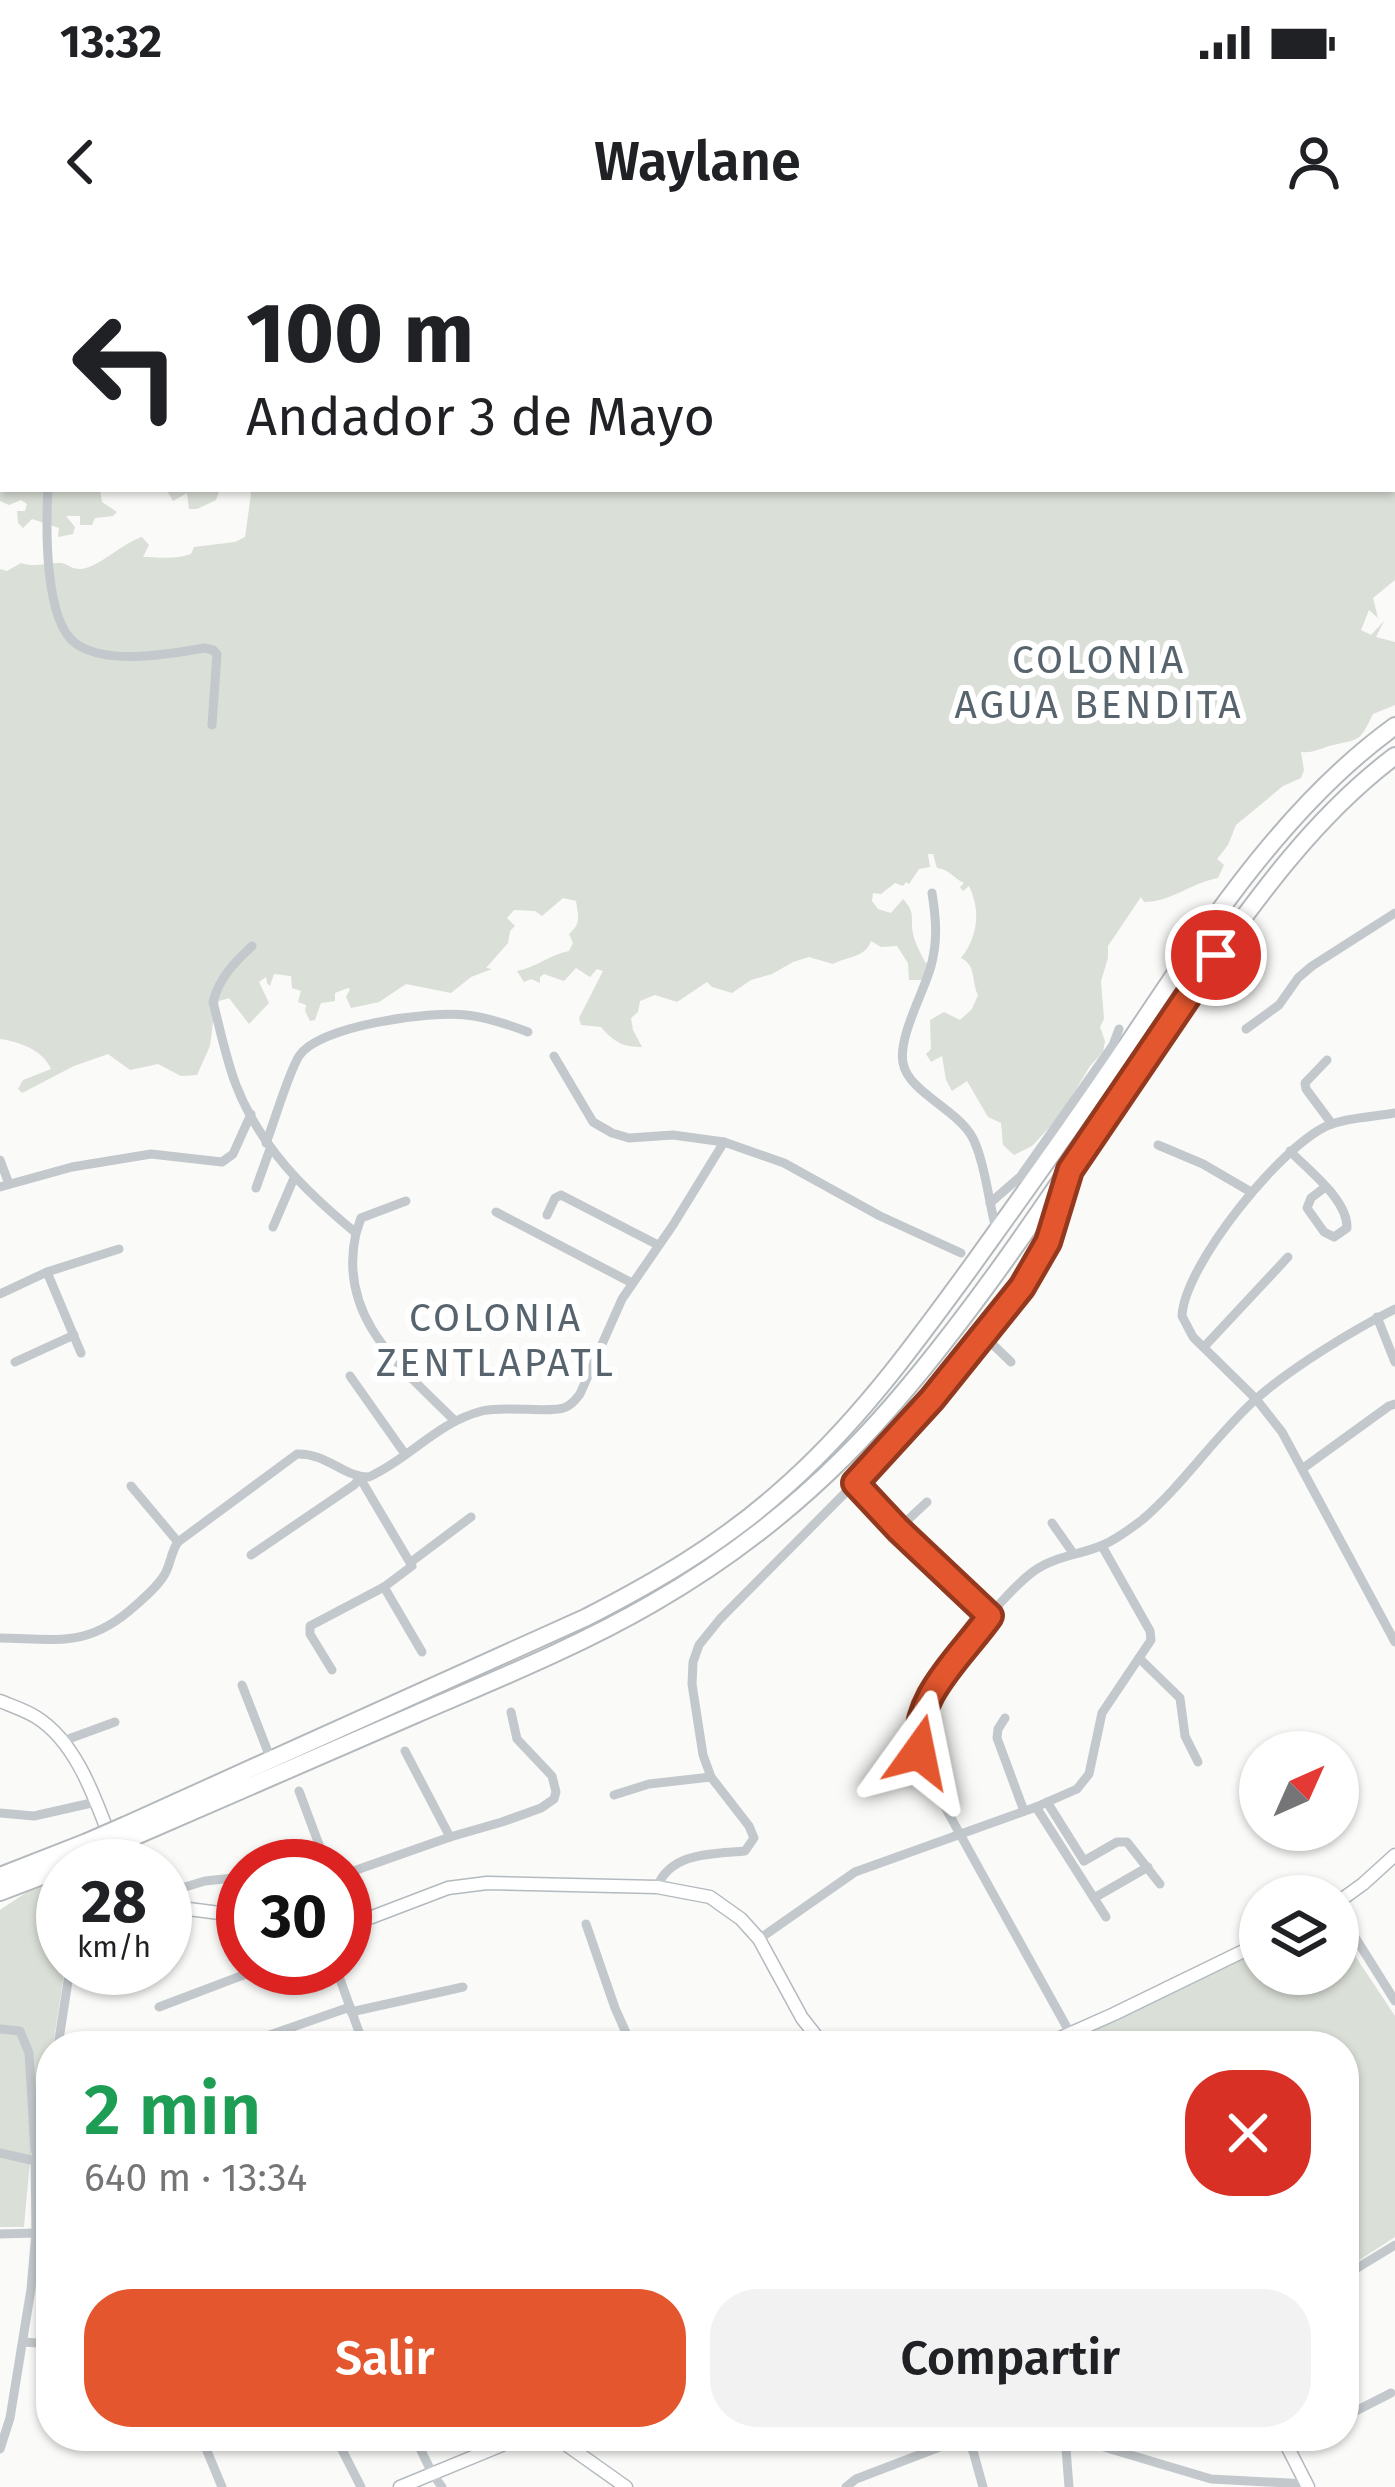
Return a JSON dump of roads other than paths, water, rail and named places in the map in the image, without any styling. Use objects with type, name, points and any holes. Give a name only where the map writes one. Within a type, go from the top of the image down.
[{"type":"highway","points":[[129,1832],[587,1617],[716,1543],[773,1498],[860,1412],[924,1332],[1262,856],[1320,790],[1395,726]]},
{"type":"highway","points":[[112,1839],[519,1670],[651,1604],[764,1529],[813,1487],[908,1387],[1070,1170],[1179,1006],[1280,869],[1332,811],[1395,756]]},
{"type":"highway","points":[[0,1876],[36,1865]]},
{"type":"highway","points":[[0,1892],[36,1878]]},
{"type":"highway","points":[[0,1906],[36,1884]]},
{"type":"main road","points":[[0,1701],[34,1716],[63,1741],[111,1839]]},
{"type":"main road","points":[[1359,1888],[1395,1855]]},
{"type":"main road","points":[[372,1917],[448,1888],[487,1883],[657,1887],[710,1897],[741,1919],[759,1940],[810,2031]]},
{"type":"main road","points":[[1091,2031],[1239,1954]]},
{"type":"main road","points":[[400,2487],[488,2451]]},
{"type":"main road","points":[[575,2451],[626,2487]]},
{"type":"main road","points":[[1290,2451],[1308,2486]]},
{"type":"street","points":[[48,492],[46,535],[52,585],[69,637],[86,649],[132,657],[213,650],[217,654],[212,725]]},
{"type":"street","points":[[932,892],[937,926],[933,962],[901,1054],[905,1071],[919,1088],[953,1113],[974,1138],[995,1225]]},
{"type":"street","points":[[1246,1029],[1279,1005],[1312,965],[1395,914]]},
{"type":"street","points":[[252,946],[228,970],[213,1002],[236,1084],[268,1146],[294,1178],[356,1233]]},
{"type":"street","points":[[256,1188],[301,1053],[335,1031],[401,1018],[462,1014],[528,1032]]},
{"type":"street","points":[[990,1203],[1020,1178],[1113,1045],[1119,1029]]},
{"type":"street","points":[[554,1056],[593,1122],[612,1133],[629,1138],[674,1135],[724,1142],[784,1163],[880,1216],[961,1253]]},
{"type":"street","points":[[1328,1060],[1305,1083],[1331,1124]]},
{"type":"street","points":[[1395,1113],[1331,1124],[1290,1151],[1251,1192],[1187,1288],[1182,1316],[1186,1327],[1282,1432],[1395,1642]]},
{"type":"street","points":[[0,1160],[4,1186],[152,1154],[222,1162],[233,1154],[251,1114]]},
{"type":"street","points":[[250,1555],[359,1478],[377,1474],[455,1421],[503,1407],[569,1406],[580,1394],[622,1299],[724,1142]]},
{"type":"street","points":[[1158,1145],[1204,1164],[1251,1192]]},
{"type":"street","points":[[1290,1151],[1336,1194],[1349,1223],[1334,1237],[1324,1232],[1307,1208],[1324,1187]]},
{"type":"street","points":[[657,1887],[674,1864],[694,1856],[745,1851],[754,1834],[711,1777],[699,1740],[693,1662],[699,1645],[855,1483],[984,1336],[1022,1287],[1048,1242],[1070,1170]]},
{"type":"street","points":[[273,1227],[294,1178]]},
{"type":"street","points":[[547,1215],[555,1198],[561,1196],[658,1245]]},
{"type":"street","points":[[406,1201],[361,1217],[352,1262],[359,1308],[386,1348],[455,1421]]},
{"type":"street","points":[[496,1212],[632,1283]]},
{"type":"street","points":[[0,1294],[119,1250]]},
{"type":"street","points":[[1204,1347],[1288,1257]]},
{"type":"street","points":[[1005,1271],[1022,1287]]},
{"type":"street","points":[[50,1276],[81,1353]]},
{"type":"street","points":[[1069,2031],[924,1769],[918,1728],[924,1706],[990,1616],[1031,1572],[1102,1546],[1144,1518],[1256,1399],[1318,1354],[1395,1309]]},
{"type":"street","points":[[1377,1317],[1395,1362]]},
{"type":"street","points":[[15,1362],[74,1335]]},
{"type":"street","points":[[984,1336],[1010,1362]]},
{"type":"street","points":[[350,1376],[405,1454]]},
{"type":"street","points":[[1302,1469],[1395,1404]]},
{"type":"street","points":[[0,1638],[72,1640],[102,1631],[163,1578],[178,1542],[297,1454],[308,1454],[359,1478],[412,1562],[411,1569],[384,1587],[310,1625],[310,1634],[332,1670]]},
{"type":"street","points":[[855,1483],[990,1616]]},
{"type":"street","points":[[130,1486],[178,1542]]},
{"type":"street","points":[[898,1529],[927,1502]]},
{"type":"street","points":[[412,1562],[471,1517]]},
{"type":"street","points":[[1052,1523],[1073,1553]]},
{"type":"street","points":[[759,1940],[855,1872],[1077,1789],[1089,1774],[1102,1713],[1149,1645],[1150,1631],[1102,1546]]},
{"type":"street","points":[[384,1587],[422,1652]]},
{"type":"street","points":[[1139,1658],[1180,1698],[1185,1736],[1198,1762]]},
{"type":"street","points":[[242,1685],[268,1752]]},
{"type":"street","points":[[372,1864],[541,1808],[554,1799],[552,1776],[517,1739],[511,1712]]},
{"type":"street","points":[[1005,1718],[997,1738],[1106,1916]]},
{"type":"street","points":[[63,1741],[116,1722]]},
{"type":"street","points":[[405,1751],[450,1837]]},
{"type":"street","points":[[614,1796],[649,1784],[711,1777]]},
{"type":"street","points":[[299,1791],[316,1839]]},
{"type":"street","points":[[0,1813],[34,1816],[96,1802]]},
{"type":"street","points":[[1036,1807],[1084,1861],[1122,1841],[1131,1845],[1160,1884]]},
{"type":"street","points":[[1094,1898],[1148,1868]]},
{"type":"street","points":[[586,1924],[625,2031]]},
{"type":"street","points":[[1359,1941],[1395,2001]]},
{"type":"street","points":[[159,2007],[216,1985]]},
{"type":"street","points":[[283,2031],[350,2009],[463,1987]]},
{"type":"street","points":[[60,2031],[66,1995]]},
{"type":"street","points":[[345,1995],[358,2031]]},
{"type":"street","points":[[0,2029],[20,2031],[29,2053],[36,2197]]},
{"type":"street","points":[[0,2153],[35,2161]]},
{"type":"street","points":[[35,2161],[36,2156]]},
{"type":"street","points":[[0,2234],[36,2233]]},
{"type":"street","points":[[0,2449],[24,2342],[36,2241]]},
{"type":"street","points":[[1359,2267],[1395,2245]]},
{"type":"street","points":[[24,2342],[36,2343]]},
{"type":"street","points":[[1359,2409],[1391,2392]]},
{"type":"street","points":[[206,2451],[222,2487]]},
{"type":"street","points":[[342,2451],[361,2487]]},
{"type":"street","points":[[421,2451],[442,2487]]},
{"type":"street","points":[[846,2487],[856,2479],[934,2451]]},
{"type":"street","points":[[973,2451],[983,2487]]},
{"type":"street","points":[[1067,2451],[1070,2487]]},
{"type":"street","points":[[1115,2451],[1211,2480],[1308,2486]]},
{"type":"district","name":"COLONIA AGUA BENDITA","points":[[1099,682]]},
{"type":"district","name":"COLONIA ZENTLAPATL","points":[[496,1340]]}]
